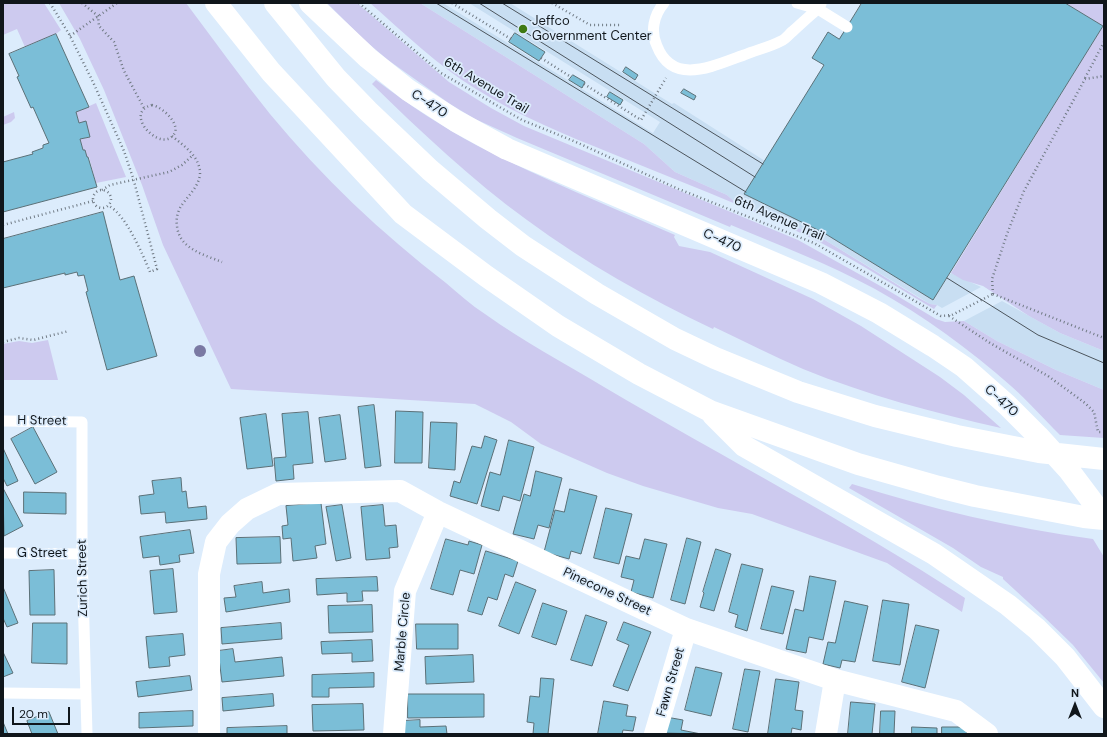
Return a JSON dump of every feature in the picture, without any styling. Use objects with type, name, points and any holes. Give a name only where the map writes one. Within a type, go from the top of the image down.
[{"type":"main road","points":[[216,3],[271,72],[403,214],[486,276],[558,326],[639,374],[710,411],[858,464],[975,496],[1084,517],[1104,518]]},
{"type":"main road","points":[[275,3],[336,78],[435,175],[523,246],[597,294],[675,339],[716,358],[798,392],[875,416],[957,436],[1039,452],[1104,459]]},
{"type":"main road","name":"C-470","points":[[310,3],[368,58],[408,90],[456,121],[507,149],[821,283],[879,313],[933,346],[964,368],[1007,405],[1038,436],[1068,469],[1104,518]]},
{"type":"main road","points":[[710,411],[744,446],[934,554],[1008,605],[1037,629],[1065,657],[1100,701]]},
{"type":"main road","name":"Pinecone Street","points":[[209,734],[210,574],[216,542],[230,524],[247,509],[278,494],[400,491],[438,512],[686,629],[835,680],[956,711],[987,734]]},
{"type":"main road","name":"Marble Circle","points":[[394,734],[405,591],[438,512]]},
{"type":"main road","name":"Fawn Street","points":[[656,734],[686,629]]},
{"type":"main road","points":[[826,734],[835,680]]},
{"type":"lane","points":[[664,3],[659,10],[654,24],[654,35],[657,47],[664,57],[674,65],[682,69],[693,70],[706,69],[782,41],[819,6]]},
{"type":"lane","points":[[797,3],[819,6],[847,27]]},
{"type":"lane","name":"H Street","points":[[3,420],[82,422]]},
{"type":"lane","name":"Zurich Street","points":[[82,422],[82,554],[87,734]]},
{"type":"lane","name":"G Street","points":[[3,553],[82,554]]},
{"type":"lane","points":[[3,693],[86,694]]},
{"type":"path","points":[[50,3],[70,36],[93,82],[124,151],[134,181],[157,269],[150,272],[140,248],[116,210],[109,206],[101,208],[95,206],[93,201],[94,194],[110,185],[134,181],[170,172],[182,165],[193,154]]},
{"type":"path","points":[[82,3],[98,16],[99,26],[114,42],[124,71],[144,108]]},
{"type":"path","points":[[70,36],[117,3]]},
{"type":"path","name":"6th Avenue Trail","points":[[359,3],[441,73],[522,120],[576,142],[676,188],[814,243],[941,316],[950,315],[990,343],[1048,376],[1074,394],[1094,412],[1098,432],[1104,432]]},
{"type":"path","points":[[452,3],[511,39]]},
{"type":"path","points":[[552,3],[590,25],[622,24]]},
{"type":"path","points":[[993,294],[992,279],[1024,190],[1104,42]]},
{"type":"path","points":[[541,58],[571,77]]},
{"type":"path","points":[[584,84],[642,120],[668,76]]},
{"type":"path","points":[[1085,79],[1104,76]]},
{"type":"path","points":[[152,105],[159,108],[173,121],[175,129],[172,136],[169,139],[162,140],[154,137],[141,123],[140,115],[144,108],[152,105]]},
{"type":"path","points":[[172,136],[193,154],[200,172],[197,184],[180,208],[176,218],[177,230],[182,240],[189,248],[222,262]]},
{"type":"path","points":[[102,190],[105,190],[110,194],[111,200],[109,206]]},
{"type":"path","points":[[3,225],[93,201]]},
{"type":"path","points":[[950,315],[993,294],[1104,338]]},
{"type":"path","points":[[3,342],[19,338],[33,340],[69,331]]},
{"type":"shaded area","points":[[3,3],[44,3],[61,30],[56,34],[25,47],[17,29],[3,35]]},
{"type":"shaded area","points":[[59,3],[186,3],[270,114],[331,182],[398,244],[480,311],[544,352],[877,543],[921,570],[965,598],[962,612],[887,563],[752,514],[718,508],[643,486],[607,473],[541,444],[511,422],[475,404],[231,389],[163,245],[142,185],[104,90],[80,39]]},
{"type":"shaded area","points":[[327,3],[357,3],[449,82],[524,126],[798,240],[936,319],[945,322],[964,321],[997,341],[1056,370],[1104,390],[1104,438],[1060,435],[1030,404],[995,372],[962,346],[911,310],[858,280],[786,247],[731,225],[730,227],[475,119],[450,104],[388,60],[363,39]]},
{"type":"shaded area","points":[[370,3],[420,3],[644,144],[675,172],[727,195],[736,203],[820,237],[919,298],[930,304],[937,305],[934,309],[822,243],[781,224],[560,132],[492,99],[448,70]]},
{"type":"shaded area","points":[[420,3],[443,3],[653,133],[660,122],[469,3],[510,3],[672,104],[674,103],[765,161],[744,194],[824,233],[933,299],[951,273],[981,287],[942,308],[937,305],[930,304],[820,237],[736,203],[727,195],[675,172],[644,144]]},
{"type":"shaded area","points":[[1065,3],[1104,3],[1104,351],[1060,333],[1029,316],[983,286],[963,280],[951,273],[1103,26]]},
{"type":"shaded area","points":[[376,80],[438,123],[478,146],[526,170],[675,235],[674,237],[679,246],[710,252],[813,299],[861,326],[940,377],[964,395],[1001,428],[901,403],[803,369],[714,327],[713,329],[617,279],[549,236],[486,189],[428,138],[372,84]]},
{"type":"shaded area","points":[[96,103],[126,177],[96,183],[89,157],[87,157],[85,150],[83,150],[80,139],[90,137],[86,122],[79,123],[76,112]]},
{"type":"shaded area","points":[[14,112],[15,118],[11,122],[3,125],[3,117]]},
{"type":"shaded area","points":[[1002,301],[1060,333],[1104,351],[1104,390],[1056,370],[997,341],[964,321]]},
{"type":"shaded area","points":[[48,340],[58,380],[3,380],[3,344],[19,341],[32,343]]},
{"type":"shaded area","points":[[852,484],[911,502],[971,517],[1062,535],[1093,539],[1104,557],[1104,683],[1073,645],[1003,579],[1003,577],[981,567],[953,548],[849,488]]},
{"type":"building","points":[[862,3],[1065,3],[1103,26],[933,300],[824,233],[744,194],[824,65],[812,58],[828,32],[839,39]]},
{"type":"building","points":[[515,33],[545,52],[539,61],[509,42]]},
{"type":"building","points":[[56,34],[89,107],[76,112],[79,123],[86,121],[90,137],[80,139],[83,150],[85,150],[88,157],[97,187],[3,212],[3,162],[33,154],[32,152],[43,148],[43,145],[49,143],[33,107],[31,108],[17,77],[19,76],[9,54]]},
{"type":"building","points":[[626,67],[638,75],[635,80],[623,72]]},
{"type":"building","points":[[573,75],[585,82],[582,88],[569,80]]},
{"type":"building","points":[[684,89],[696,96],[694,100],[681,93]]},
{"type":"building","points":[[610,92],[623,100],[620,105],[607,97]]},
{"type":"building","points":[[103,212],[120,280],[134,276],[157,356],[107,370],[86,292],[88,291],[84,275],[78,276],[77,272],[65,275],[65,273],[3,288],[3,239]]},
{"type":"building","points":[[374,405],[381,466],[365,468],[358,407]]},
{"type":"building","points":[[396,411],[423,412],[422,463],[395,463]]},
{"type":"building","points":[[308,412],[313,463],[293,465],[294,479],[276,481],[274,458],[286,457],[282,414]]},
{"type":"building","points":[[266,414],[273,466],[247,469],[240,418]]},
{"type":"building","points":[[340,415],[346,459],[325,462],[319,418]]},
{"type":"building","points":[[431,422],[457,423],[455,470],[429,468]]},
{"type":"building","points":[[33,427],[57,472],[35,484],[11,439]]},
{"type":"building","points":[[485,436],[497,440],[477,504],[450,496],[454,481],[460,483],[472,446],[481,448]]},
{"type":"building","points":[[509,440],[534,447],[520,501],[503,496],[499,511],[481,506],[490,472],[500,475]]},
{"type":"building","points":[[3,448],[18,481],[7,486],[3,478]]},
{"type":"building","points":[[536,471],[562,478],[549,528],[538,525],[534,539],[513,534],[524,494],[530,496]]},
{"type":"building","points":[[181,478],[182,492],[186,491],[188,508],[206,506],[207,519],[166,523],[165,512],[141,514],[139,496],[154,494],[152,481]]},
{"type":"building","points":[[570,489],[597,496],[581,554],[571,551],[569,559],[544,552],[555,510],[564,512]]},
{"type":"building","points":[[4,490],[23,526],[4,536],[3,491]]},
{"type":"building","points":[[24,492],[66,493],[66,514],[24,513]]},
{"type":"building","points":[[321,503],[326,544],[315,546],[317,558],[293,561],[291,538],[283,539],[282,526],[288,525],[286,506]]},
{"type":"building","points":[[342,505],[351,558],[336,561],[326,507]]},
{"type":"building","points":[[383,505],[385,526],[396,525],[398,547],[389,548],[390,558],[366,560],[361,507]]},
{"type":"building","points":[[606,508],[632,514],[619,564],[594,558]]},
{"type":"building","points":[[190,530],[194,553],[179,555],[180,562],[160,565],[159,556],[143,558],[140,537]]},
{"type":"building","points":[[280,537],[281,563],[237,564],[236,538]]},
{"type":"building","points":[[687,538],[701,542],[685,604],[671,600]]},
{"type":"building","points":[[446,539],[468,545],[469,541],[482,545],[474,574],[460,570],[453,595],[431,589]]},
{"type":"building","points":[[645,539],[667,544],[653,598],[631,592],[634,580],[621,577],[626,556],[639,559]]},
{"type":"building","points":[[716,549],[731,554],[714,611],[700,607]]},
{"type":"building","points":[[486,551],[518,561],[513,577],[505,574],[497,600],[488,597],[482,615],[468,611]]},
{"type":"building","points":[[742,564],[763,569],[747,631],[735,627],[738,615],[729,612]]},
{"type":"building","points":[[173,569],[177,612],[154,614],[150,571]]},
{"type":"building","points":[[54,570],[55,615],[30,615],[29,571]]},
{"type":"building","points":[[810,576],[836,581],[823,640],[809,637],[806,653],[786,649],[795,609],[803,611]]},
{"type":"building","points":[[377,577],[378,591],[362,591],[363,601],[347,602],[347,593],[317,595],[316,579]]},
{"type":"building","points":[[262,582],[263,593],[289,589],[290,602],[226,612],[224,598],[236,597],[234,586]]},
{"type":"building","points":[[516,582],[536,590],[519,634],[499,626]]},
{"type":"building","points":[[772,586],[794,591],[783,634],[761,629]]},
{"type":"building","points":[[3,587],[18,623],[7,627],[3,618]]},
{"type":"building","points":[[883,600],[909,604],[900,665],[873,661]]},
{"type":"building","points":[[845,601],[868,606],[855,662],[842,660],[840,668],[823,664],[828,642],[835,643]]},
{"type":"building","points":[[543,603],[567,611],[556,645],[532,637]]},
{"type":"building","points":[[372,605],[373,632],[329,633],[328,606]]},
{"type":"building","points":[[586,615],[607,622],[592,666],[571,660]]},
{"type":"building","points":[[624,622],[651,632],[628,691],[613,686],[629,645],[617,640]]},
{"type":"building","points":[[33,623],[67,623],[67,664],[32,663]]},
{"type":"building","points":[[281,623],[282,639],[222,644],[221,628]]},
{"type":"building","points":[[416,624],[458,624],[458,649],[417,649]]},
{"type":"building","points":[[916,625],[939,630],[925,688],[902,682]]},
{"type":"building","points":[[183,634],[185,655],[169,657],[170,666],[149,668],[146,637]]},
{"type":"building","points":[[372,640],[373,661],[352,662],[352,653],[322,654],[321,642]]},
{"type":"building","points":[[233,649],[235,662],[282,657],[284,676],[222,682],[218,651]]},
{"type":"building","points":[[3,652],[13,673],[3,677]]},
{"type":"building","points":[[473,655],[474,682],[426,684],[425,657]]},
{"type":"building","points":[[696,667],[722,673],[711,716],[685,710]]},
{"type":"building","points":[[745,669],[760,671],[748,732],[733,729]]},
{"type":"building","points":[[374,673],[374,687],[329,688],[329,697],[312,697],[312,675]]},
{"type":"building","points":[[190,676],[192,690],[138,697],[136,682]]},
{"type":"building","points":[[541,678],[554,679],[548,734],[533,734],[534,723],[527,722],[530,696],[539,697]]},
{"type":"building","points":[[776,679],[799,682],[795,710],[803,711],[801,730],[792,728],[791,734],[768,734]]},
{"type":"building","points":[[273,694],[274,706],[223,711],[222,698]]},
{"type":"building","points":[[408,694],[484,694],[484,717],[408,718]]},
{"type":"building","points":[[604,701],[628,705],[626,716],[636,717],[633,731],[623,730],[622,734],[598,734]]},
{"type":"building","points":[[851,702],[875,704],[872,734],[848,734]]},
{"type":"building","points":[[363,704],[364,730],[313,731],[312,705]]},
{"type":"building","points":[[193,711],[193,726],[139,728],[139,713]]},
{"type":"building","points":[[881,711],[895,711],[894,734],[880,734]]},
{"type":"building","points":[[49,712],[58,734],[32,734],[27,721]]},
{"type":"building","points":[[666,717],[683,720],[681,730],[701,734],[663,733]]},
{"type":"building","points":[[420,720],[420,727],[446,726],[447,734],[403,734],[403,721]]},
{"type":"building","points":[[3,722],[8,734],[3,734]]},
{"type":"building","points":[[287,726],[287,734],[227,734],[227,728]]},
{"type":"building","points":[[912,727],[937,728],[937,734],[912,734]]},
{"type":"building","points":[[942,727],[967,727],[967,734],[942,734]]},
{"type":"tram line","points":[[436,3],[746,192]]},
{"type":"tram line","points":[[479,3],[755,177]]},
{"type":"tram line","points":[[502,3],[763,164]]},
{"type":"tram line","points":[[947,278],[1038,335],[1104,363]]},
{"type":"place","name":"Jeffco Government Center","points":[[523,29]]}]
